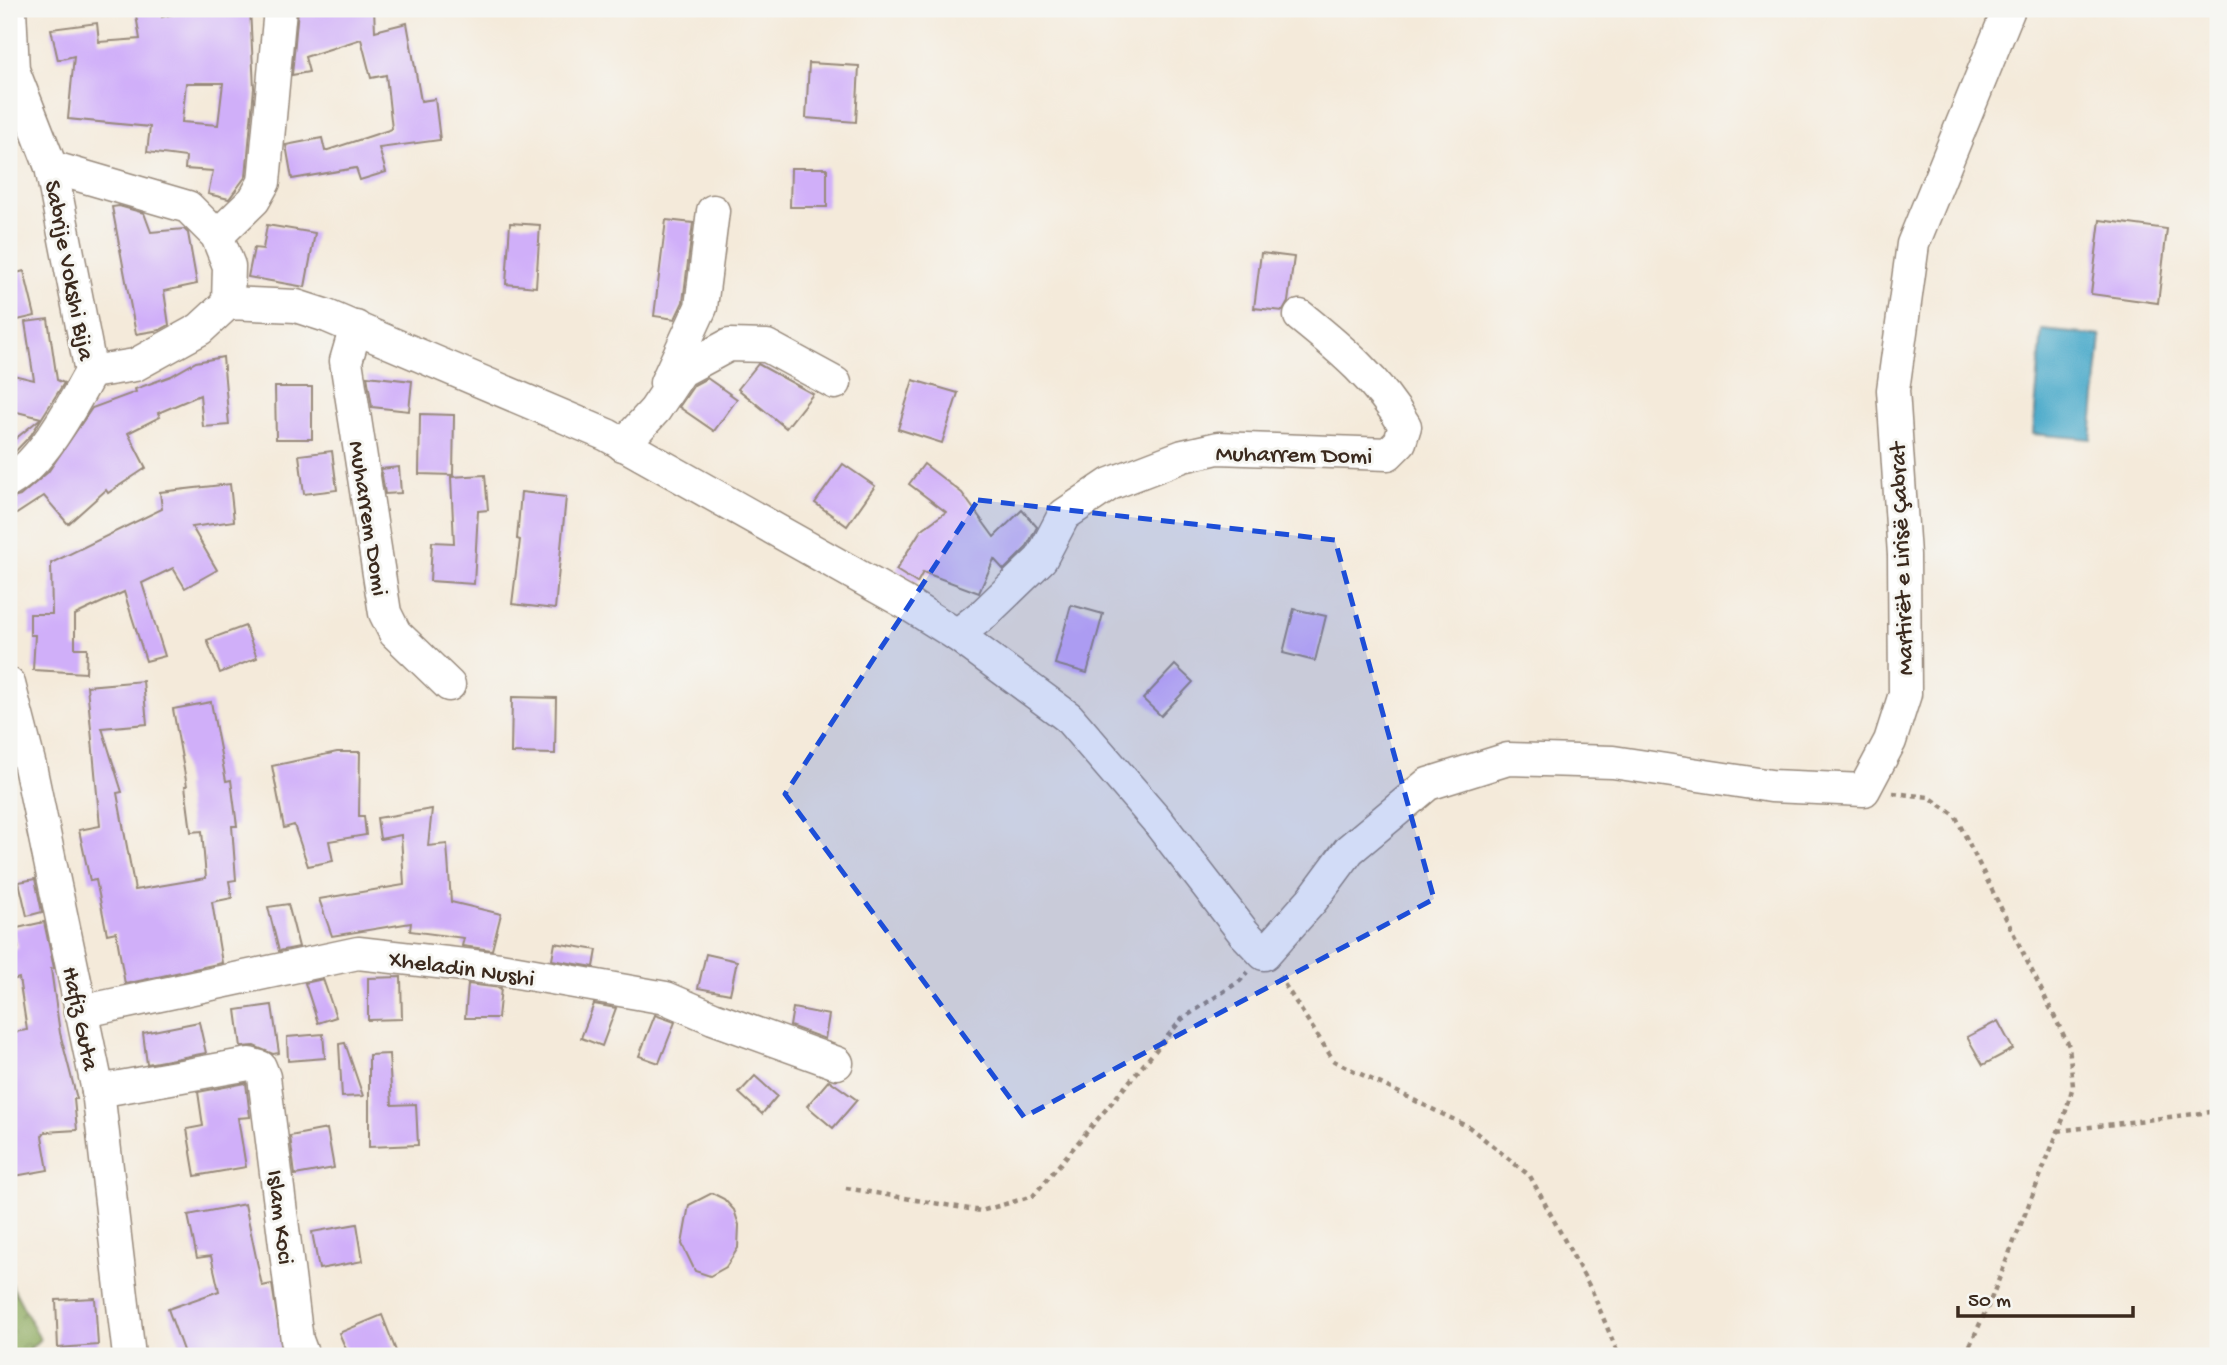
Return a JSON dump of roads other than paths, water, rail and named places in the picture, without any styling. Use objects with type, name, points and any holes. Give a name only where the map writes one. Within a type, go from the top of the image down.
[{"type":"street","name":"Sabrije Vokshi Bija","points":[[10,9],[13,70],[51,167],[91,372]]},
{"type":"street","points":[[9,481],[17,476],[46,443],[91,372],[135,365],[201,329],[228,303],[229,266],[217,236],[254,200],[264,182],[280,9]]},
{"type":"street","name":"Martirët e Lirisë Çabrat","points":[[957,635],[1068,717],[1156,819],[1254,944],[1312,900],[1349,850],[1428,784],[1508,759],[1614,762],[1771,786],[1864,790],[1890,741],[1905,694],[1904,555],[1894,390],[1913,244],[2009,9]]},
{"type":"street","name":"Sabrije Vokshi Bija","points":[[51,167],[188,207],[217,236]]},
{"type":"street","points":[[655,410],[701,307],[713,211]]},
{"type":"street","points":[[228,303],[296,306],[356,327],[623,444],[842,565],[957,635]]},
{"type":"street","name":"Muharrem Domi","points":[[957,635],[985,613],[1041,559],[1065,515],[1110,484],[1183,456],[1218,449],[1388,454],[1401,442],[1405,426],[1390,400],[1367,374],[1300,316]]},
{"type":"street","name":"Muharrem Domi","points":[[356,327],[346,360],[347,371],[386,613],[395,633],[449,685]]},
{"type":"street","points":[[623,444],[655,410],[681,371],[729,345],[767,346],[835,383]]},
{"type":"street","name":"Hafiz Guta","points":[[9,684],[30,766],[98,1091],[128,1356]]},
{"type":"street","name":"Xheladin Nushi","points":[[80,1012],[358,953],[500,969],[666,998],[837,1063]]},
{"type":"street","name":"Islam Koci","points":[[98,1091],[249,1064],[260,1067],[264,1077],[297,1340],[303,1356]]},
{"type":"water","points":[[2042,330],[2101,336],[2091,439],[2033,434]]}]
